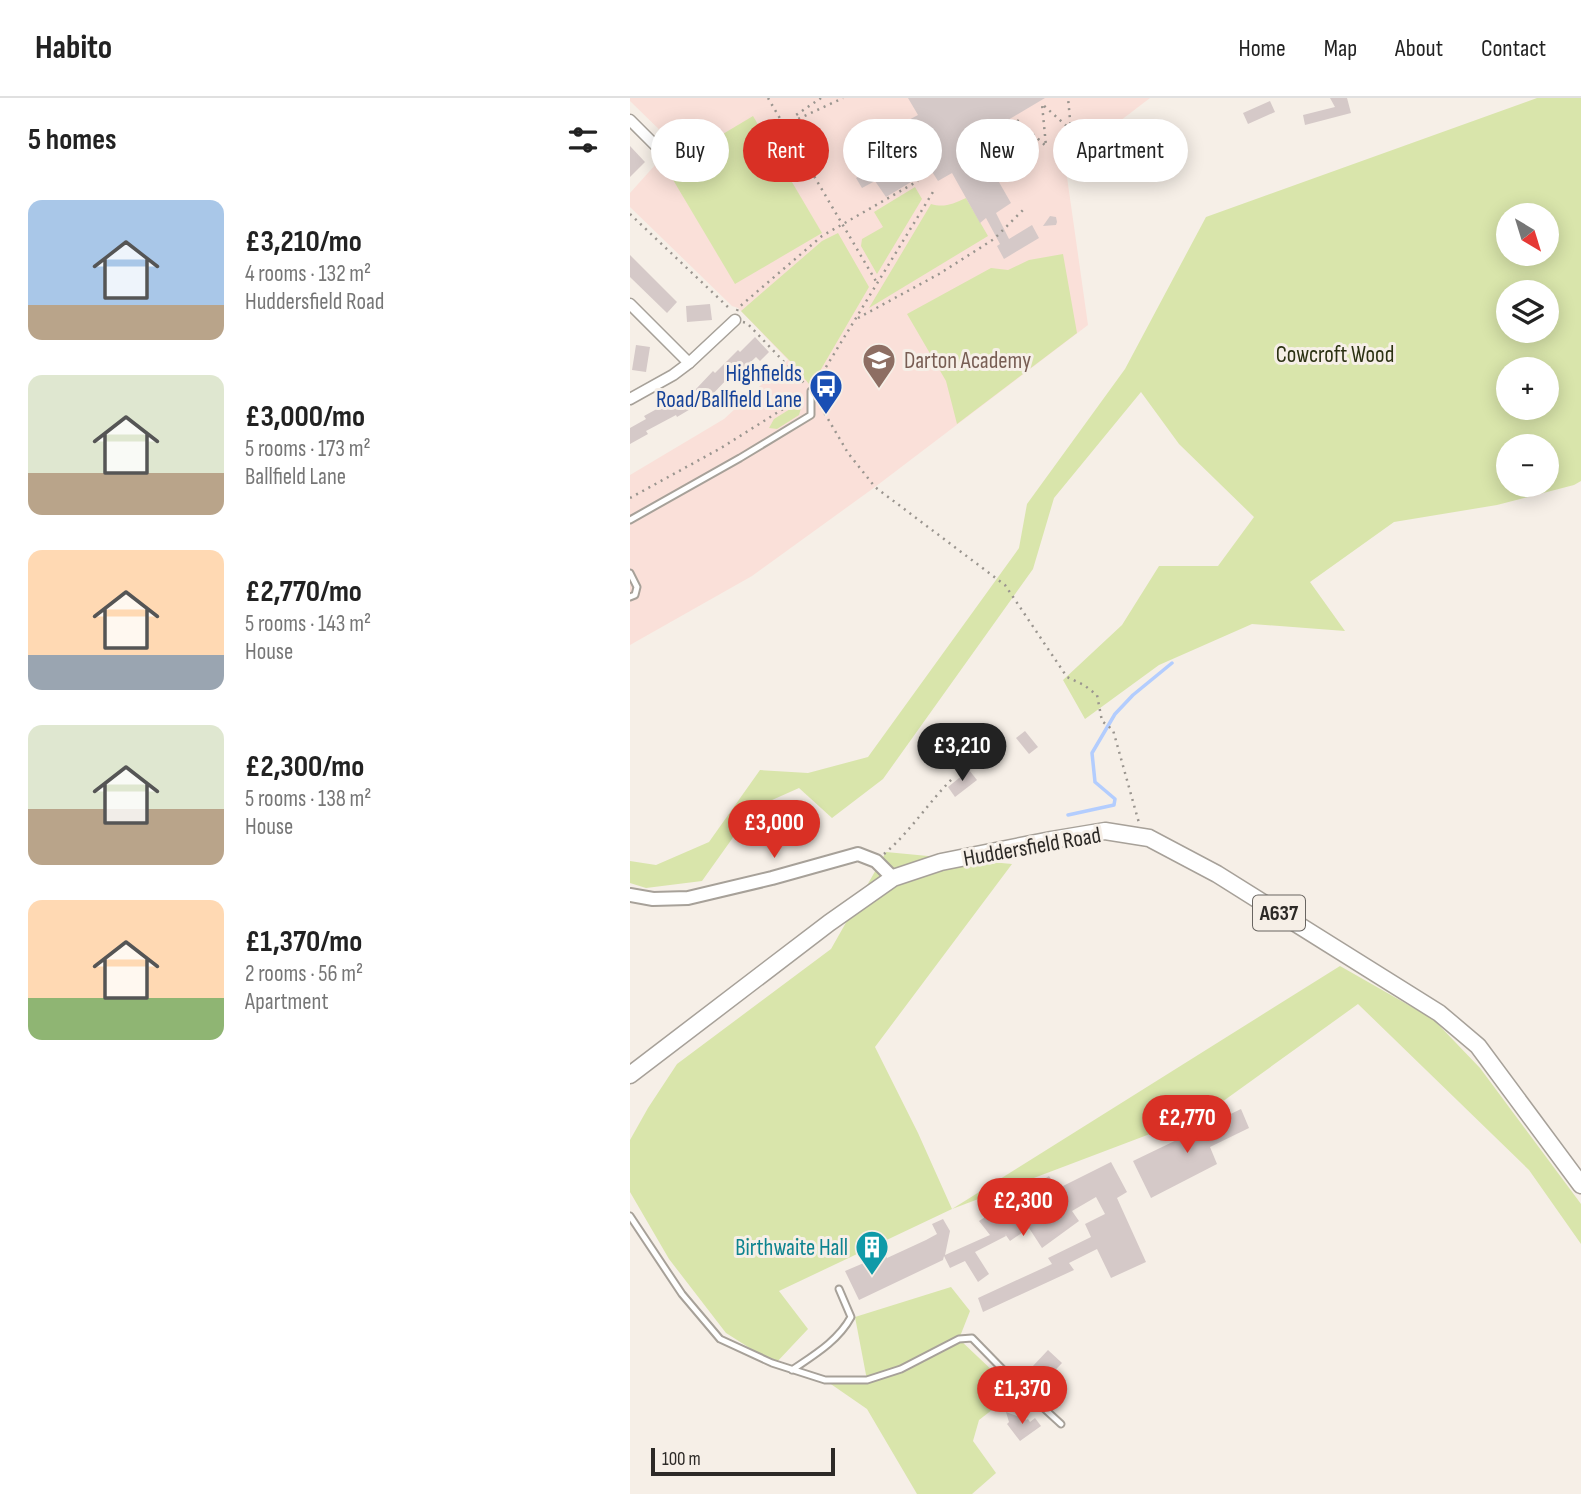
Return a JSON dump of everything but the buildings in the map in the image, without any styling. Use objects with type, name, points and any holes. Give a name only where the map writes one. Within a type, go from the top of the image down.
[{"type":"highway","name":"Huddersfield Road","points":[[630,1075],[829,923],[893,878],[941,862],[1105,831],[1149,838],[1217,874],[1440,1013],[1478,1046],[1581,1185]]},
{"type":"street","points":[[630,120],[651,141]]},
{"type":"street","points":[[630,304],[689,363]]},
{"type":"street","points":[[630,399],[689,363],[735,320]]},
{"type":"street","points":[[630,894],[653,899],[688,898],[858,854],[876,861],[893,878]]},
{"type":"lane","points":[[630,520],[811,415],[811,391]]},
{"type":"lane","points":[[630,573],[637,587],[635,595],[630,597]]},
{"type":"lane","points":[[630,1216],[682,1294],[720,1339],[772,1363],[825,1380],[867,1380],[901,1369],[959,1339],[972,1338],[1060,1424]]},
{"type":"lane","points":[[792,1370],[845,1328],[851,1317],[839,1289]]},
{"type":"path","points":[[768,98],[877,283]]},
{"type":"path","points":[[821,98],[796,115],[798,119],[842,98]]},
{"type":"path","points":[[1039,140],[1046,146],[1042,104],[1071,130],[1068,98]]},
{"type":"path","points":[[735,320],[738,308],[822,236],[916,182]]},
{"type":"path","points":[[630,498],[721,448],[811,391],[933,192]]},
{"type":"path","points":[[855,320],[939,274],[993,239],[1023,210]]},
{"type":"path","points":[[630,214],[731,310],[735,320]]},
{"type":"path","points":[[735,320],[747,323],[811,391],[848,453],[875,487],[1005,585],[1067,677],[1084,684],[1097,695],[1102,721],[1113,730],[1139,824]]},
{"type":"path","points":[[876,861],[899,841],[952,779]]},
{"type":"shaded area","name":"Darton Academy","points":[[630,98],[1150,98],[1123,119],[1053,119],[1053,182],[1068,182],[1088,325],[875,487],[752,576],[630,645],[630,475],[724,419],[788,360],[738,308],[732,306],[630,207],[630,193],[651,170],[651,182],[729,182],[729,119],[651,119],[651,122]]},
{"type":"green space","name":"Cowcroft Wood","points":[[1537,98],[1581,98],[1581,481],[1559,489],[1559,434],[1496,434],[1496,497],[1528,497],[1497,505],[1394,522],[1310,582],[1345,631],[1252,624],[1159,665],[1085,719],[1063,680],[1122,625],[1159,566],[1218,566],[1254,517],[1179,444],[1141,392],[1054,498],[1033,569],[883,779],[832,818],[799,788],[754,808],[702,881],[646,888],[630,883],[630,861],[656,865],[709,842],[760,770],[808,773],[868,757],[1019,548],[1027,504],[1125,369],[1206,217]]},
{"type":"green space","points":[[743,122],[743,182],[792,182],[822,233],[735,284],[674,182],[729,182],[729,130]]},
{"type":"green space","points":[[915,187],[922,199],[877,274],[861,246],[862,239],[883,227],[874,212]]},
{"type":"green space","points":[[966,198],[988,236],[869,308],[931,204],[948,205]]},
{"type":"green space","points":[[838,233],[869,287],[813,383],[809,384],[741,311],[822,241]]},
{"type":"green space","points":[[1063,254],[1077,333],[957,424],[946,381],[907,314],[991,268],[1008,270],[1029,260]]},
{"type":"green space","points":[[803,401],[799,415],[777,429],[769,428],[774,419]]},
{"type":"green space","points":[[886,852],[1012,864],[875,1047],[952,1209],[779,1291],[808,1329],[775,1364],[726,1333],[669,1259],[630,1192],[630,1140],[677,1064],[831,949]]},
{"type":"green space","points":[[1340,966],[1433,1019],[1480,1068],[1581,1204],[1581,1244],[1529,1170],[1358,1004],[1208,1112],[952,1209]]},
{"type":"green space","points":[[951,1287],[970,1311],[959,1339],[1015,1392],[979,1420],[973,1441],[996,1473],[972,1494],[917,1494],[867,1409],[825,1380],[867,1380],[855,1317]]},
{"type":"waterway","points":[[1068,815],[1114,805],[1115,799],[1095,782],[1092,753],[1115,714],[1133,695],[1172,663]]},
{"type":"place","name":"Darton Academy","points":[[879,390]]},
{"type":"place","name":"Highfields Road/Ballfield Lane","points":[[826,416]]},
{"type":"place","name":"Birthwaite Hall","points":[[872,1277]]}]
